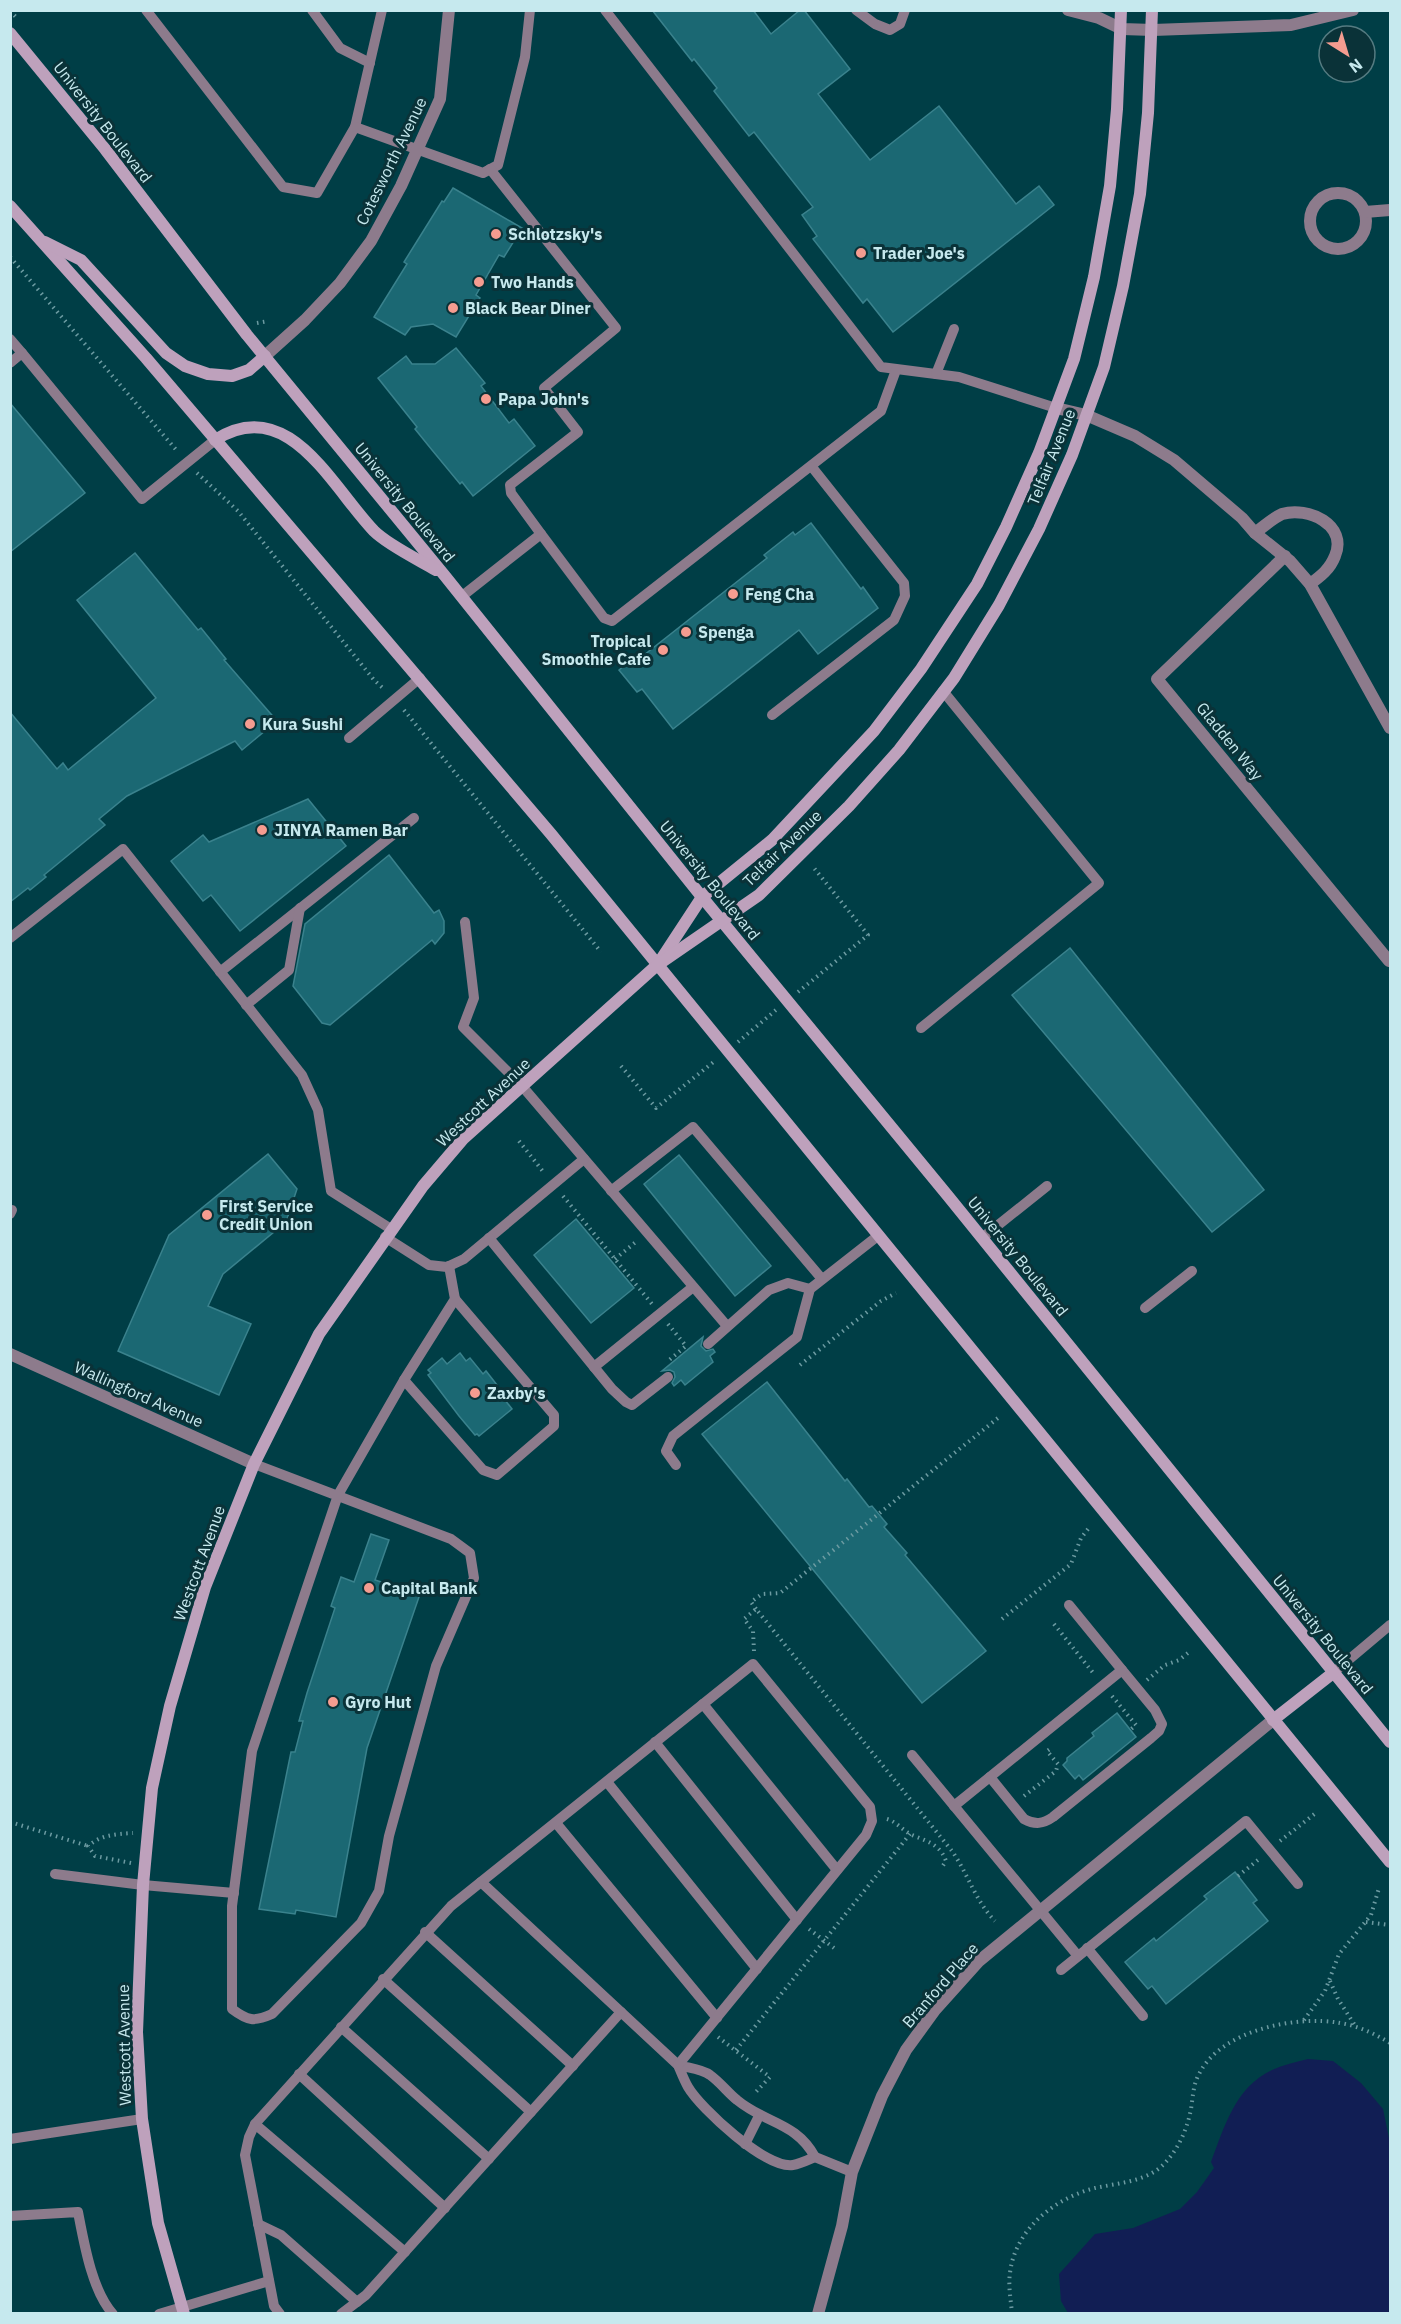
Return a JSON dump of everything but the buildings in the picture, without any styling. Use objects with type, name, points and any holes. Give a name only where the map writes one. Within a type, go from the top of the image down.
[{"type":"main road","name":"Telfair Avenue","points":[[656,966],[702,897],[772,840],[834,777],[874,731],[921,669],[977,584],[1016,506],[1074,359],[1094,277],[1108,197],[1117,109],[1121,10]]},
{"type":"main road","name":"Telfair Avenue","points":[[656,966],[759,896],[849,806],[899,750],[943,691],[999,605],[1039,529],[1071,455],[1107,355],[1123,286],[1140,194],[1153,30],[1152,10]]},
{"type":"main road","name":"University Boulevard","points":[[10,33],[105,149],[207,285],[462,597],[721,921],[982,1238],[1390,1742]]},
{"type":"main road","points":[[10,206],[420,678],[879,1235],[1390,1862]]},
{"type":"main road","points":[[38,238],[81,260],[166,352],[185,366],[208,374],[232,376],[249,370],[265,356]]},
{"type":"main road","points":[[215,440],[227,432],[256,425],[290,436],[304,449],[376,533],[445,576]]},
{"type":"main road","name":"Westcott Avenue","points":[[183,2311],[158,2223],[142,2119],[137,2032],[143,1885],[152,1788],[170,1706],[206,1587],[254,1464],[319,1334],[388,1233],[423,1186],[463,1139],[656,966]]},
{"type":"main road","points":[[1273,1720],[1333,1673]]},
{"type":"street","name":"Cotesworth Avenue","points":[[265,356],[305,321],[355,263],[371,241],[401,186],[440,99],[450,10]]},
{"type":"street","points":[[1068,10],[1099,18],[1122,29],[1153,30],[1291,25],[1353,10]]},
{"type":"street","points":[[1340,193],[1350,196],[1359,202],[1365,212],[1366,223],[1363,234],[1356,243],[1347,248],[1325,247],[1311,230],[1309,219],[1312,209],[1319,200],[1329,194],[1340,193]]},
{"type":"street","points":[[1365,212],[1390,210]]},
{"type":"street","points":[[1056,408],[1086,415],[1135,436],[1174,460],[1284,556],[1310,584],[1390,728]]},
{"type":"street","points":[[1255,532],[1281,515],[1311,513],[1323,519],[1331,528],[1337,541],[1336,555],[1326,572],[1310,584]]},
{"type":"street","name":"Gladden Way","points":[[1284,556],[1158,679],[1390,959]]},
{"type":"street","name":"Wallingford Avenue","points":[[10,1354],[254,1464]]},
{"type":"street","name":"Branford Place","points":[[818,2313],[842,2226],[852,2172],[882,2096],[906,2050],[935,2010],[979,1961],[1273,1720]]},
{"type":"lane","points":[[146,10],[283,187],[317,194],[355,128],[382,10]]},
{"type":"lane","points":[[312,10],[340,48],[370,63]]},
{"type":"lane","points":[[355,128],[483,173],[498,165],[525,57],[530,10]]},
{"type":"lane","points":[[605,10],[881,367],[959,377],[1056,408]]},
{"type":"lane","points":[[856,10],[875,24],[891,30],[900,24],[905,10]]},
{"type":"lane","points":[[490,169],[616,328],[544,388],[578,432],[510,485],[511,493],[604,618],[612,621],[881,411],[896,370]]},
{"type":"lane","points":[[936,374],[954,329]]},
{"type":"lane","points":[[10,339],[142,499],[215,440]]},
{"type":"lane","points":[[10,363],[22,353]]},
{"type":"lane","points":[[772,715],[894,620],[904,596],[903,583],[812,467]]},
{"type":"lane","points":[[462,597],[541,534]]},
{"type":"lane","points":[[349,738],[420,678]]},
{"type":"lane","points":[[921,1028],[1100,883],[943,691]]},
{"type":"lane","points":[[220,972],[414,818]]},
{"type":"lane","points":[[10,938],[123,849],[302,1075],[318,1110],[331,1191],[429,1265],[449,1266],[464,1259],[584,1159]]},
{"type":"lane","points":[[246,1005],[289,970],[300,909]]},
{"type":"lane","points":[[465,922],[474,998],[463,1027],[522,1086],[727,1326]]},
{"type":"lane","points":[[611,1191],[693,1127],[822,1279]]},
{"type":"lane","points":[[982,1238],[1047,1186]]},
{"type":"lane","points":[[676,1465],[666,1451],[673,1436],[797,1337],[810,1289],[879,1235]]},
{"type":"lane","points":[[489,1238],[612,1389],[626,1402],[632,1404],[666,1379]]},
{"type":"lane","points":[[404,1380],[483,1470],[497,1476],[554,1426],[554,1415],[455,1299],[449,1266]]},
{"type":"lane","points":[[1145,1308],[1192,1270]]},
{"type":"lane","points":[[708,1344],[769,1290],[788,1283],[810,1289]]},
{"type":"lane","points":[[594,1367],[693,1287]]},
{"type":"lane","points":[[254,1464],[338,1496],[451,1539],[470,1552],[474,1578],[436,1666],[389,1836],[379,1891],[361,1923],[272,2014],[257,2020],[243,2016],[232,2009],[234,1893],[252,1751],[338,1496],[404,1380],[455,1299]]},
{"type":"lane","points":[[990,1777],[1024,1819],[1031,1823],[1046,1822],[1159,1731],[1162,1724],[1155,1710],[1069,1605]]},
{"type":"lane","points":[[1333,1673],[1390,1625]]},
{"type":"lane","points":[[280,2313],[274,2306],[245,2155],[255,2124],[425,1932],[451,1906],[753,1664],[870,1807],[872,1821],[866,1835],[678,2065]]},
{"type":"lane","points":[[954,1806],[1122,1670]]},
{"type":"lane","points":[[703,1704],[837,1870]]},
{"type":"lane","points":[[655,1742],[797,1920]]},
{"type":"lane","points":[[912,1755],[1078,1956]]},
{"type":"lane","points":[[607,1782],[757,1969]]},
{"type":"lane","points":[[1061,1970],[1246,1821],[1298,1884]]},
{"type":"lane","points":[[556,1823],[717,2018]]},
{"type":"lane","points":[[55,1874],[234,1893]]},
{"type":"lane","points":[[481,1882],[678,2065],[688,2087],[700,2102],[745,2144],[768,2159],[792,2166],[815,2157]]},
{"type":"lane","points":[[425,1932],[573,2066]]},
{"type":"lane","points":[[1088,1948],[1143,2016]]},
{"type":"lane","points":[[383,1979],[531,2112]]},
{"type":"lane","points":[[340,2313],[366,2295],[621,2012]]},
{"type":"lane","points":[[341,2027],[489,2159]]},
{"type":"lane","points":[[678,2065],[708,2074],[737,2101],[759,2116],[793,2132],[807,2142],[815,2157],[852,2172]]},
{"type":"lane","points":[[299,2074],[445,2208]]},
{"type":"lane","points":[[745,2144],[759,2116]]},
{"type":"lane","points":[[10,2139],[142,2119]]},
{"type":"lane","points":[[255,2124],[405,2252]]},
{"type":"lane","points":[[10,2216],[78,2212],[86,2250],[104,2304],[113,2313]]},
{"type":"lane","points":[[258,2224],[281,2235],[357,2302]]},
{"type":"lane","points":[[159,2313],[183,2311],[269,2281]]},
{"type":"path","points":[[10,257],[172,446]]},
{"type":"path","points":[[202,479],[238,511],[374,680]]},
{"type":"path","points":[[410,718],[600,952]]},
{"type":"path","points":[[621,1066],[656,1108],[868,935],[814,868]]},
{"type":"path","points":[[519,1141],[686,1346],[656,1371],[666,1379]]},
{"type":"path","points":[[615,1259],[647,1233]]},
{"type":"path","points":[[800,1365],[881,1301],[896,1293]]},
{"type":"path","points":[[995,1921],[982,1907],[972,1882],[952,1851],[750,1602],[762,1594],[780,1593],[998,1418]]},
{"type":"path","points":[[1002,1619],[1071,1564],[1081,1538],[1088,1529]]},
{"type":"path","points":[[753,1664],[753,1631],[744,1619],[756,1609]]},
{"type":"path","points":[[1119,1704],[1166,1665],[1179,1660],[1188,1653]]},
{"type":"path","points":[[1106,1705],[1114,1698]]},
{"type":"path","points":[[1012,1804],[1056,1771],[1058,1764],[1047,1751],[1056,1744]]},
{"type":"path","points":[[872,1814],[894,1821],[910,1834],[928,1840],[945,1857],[946,1861],[942,1867]]},
{"type":"path","points":[[10,1822],[88,1846],[95,1856],[146,1865]]},
{"type":"path","points":[[88,1846],[97,1838],[113,1834],[148,1833]]},
{"type":"path","points":[[736,2050],[910,1834]]},
{"type":"path","points":[[945,1857],[952,1851]]},
{"type":"path","points":[[1303,2021],[1325,1991],[1339,1954],[1366,1922],[1376,1902],[1379,1888]]},
{"type":"path","points":[[797,1920],[834,1948]]},
{"type":"path","points":[[1366,1922],[1390,1925]]},
{"type":"path","points":[[1330,1980],[1338,1999],[1356,2027]]},
{"type":"path","points":[[1012,2313],[1010,2273],[1012,2260],[1029,2228],[1056,2204],[1073,2196],[1092,2189],[1132,2181],[1160,2167],[1179,2145],[1186,2128],[1198,2074],[1209,2058],[1221,2047],[1251,2033],[1303,2021],[1326,2021],[1356,2027],[1373,2033],[1390,2043]]},
{"type":"path","points":[[708,2029],[770,2077]]},
{"type":"shaded area","points":[[1308,2059],[1333,2061],[1361,2083],[1383,2109],[1390,2143],[1390,2313],[1068,2313],[1061,2301],[1059,2274],[1095,2234],[1133,2228],[1180,2209],[1197,2192],[1214,2168],[1211,2162],[1226,2122],[1249,2087],[1259,2077],[1272,2070]]},
{"type":"place","name":"Schlotzsky's","points":[[496,234]]},
{"type":"place","name":"Trader Joe's","points":[[861,253]]},
{"type":"place","name":"Two Hands","points":[[479,282]]},
{"type":"place","name":"Black Bear Diner","points":[[453,308]]},
{"type":"place","name":"Papa John's","points":[[486,399]]},
{"type":"place","name":"Feng Cha","points":[[733,594]]},
{"type":"place","name":"Spenga","points":[[686,632]]},
{"type":"place","name":"Tropical Smoothie Cafe","points":[[663,650]]},
{"type":"place","name":"Kura Sushi","points":[[250,724]]},
{"type":"place","name":"JINYA Ramen Bar","points":[[262,830]]},
{"type":"place","name":"First Service Credit Union","points":[[207,1215]]},
{"type":"place","name":"Zaxby's","points":[[475,1393]]},
{"type":"place","name":"Capital Bank","points":[[369,1588]]},
{"type":"place","name":"Gyro Hut","points":[[333,1702]]}]
